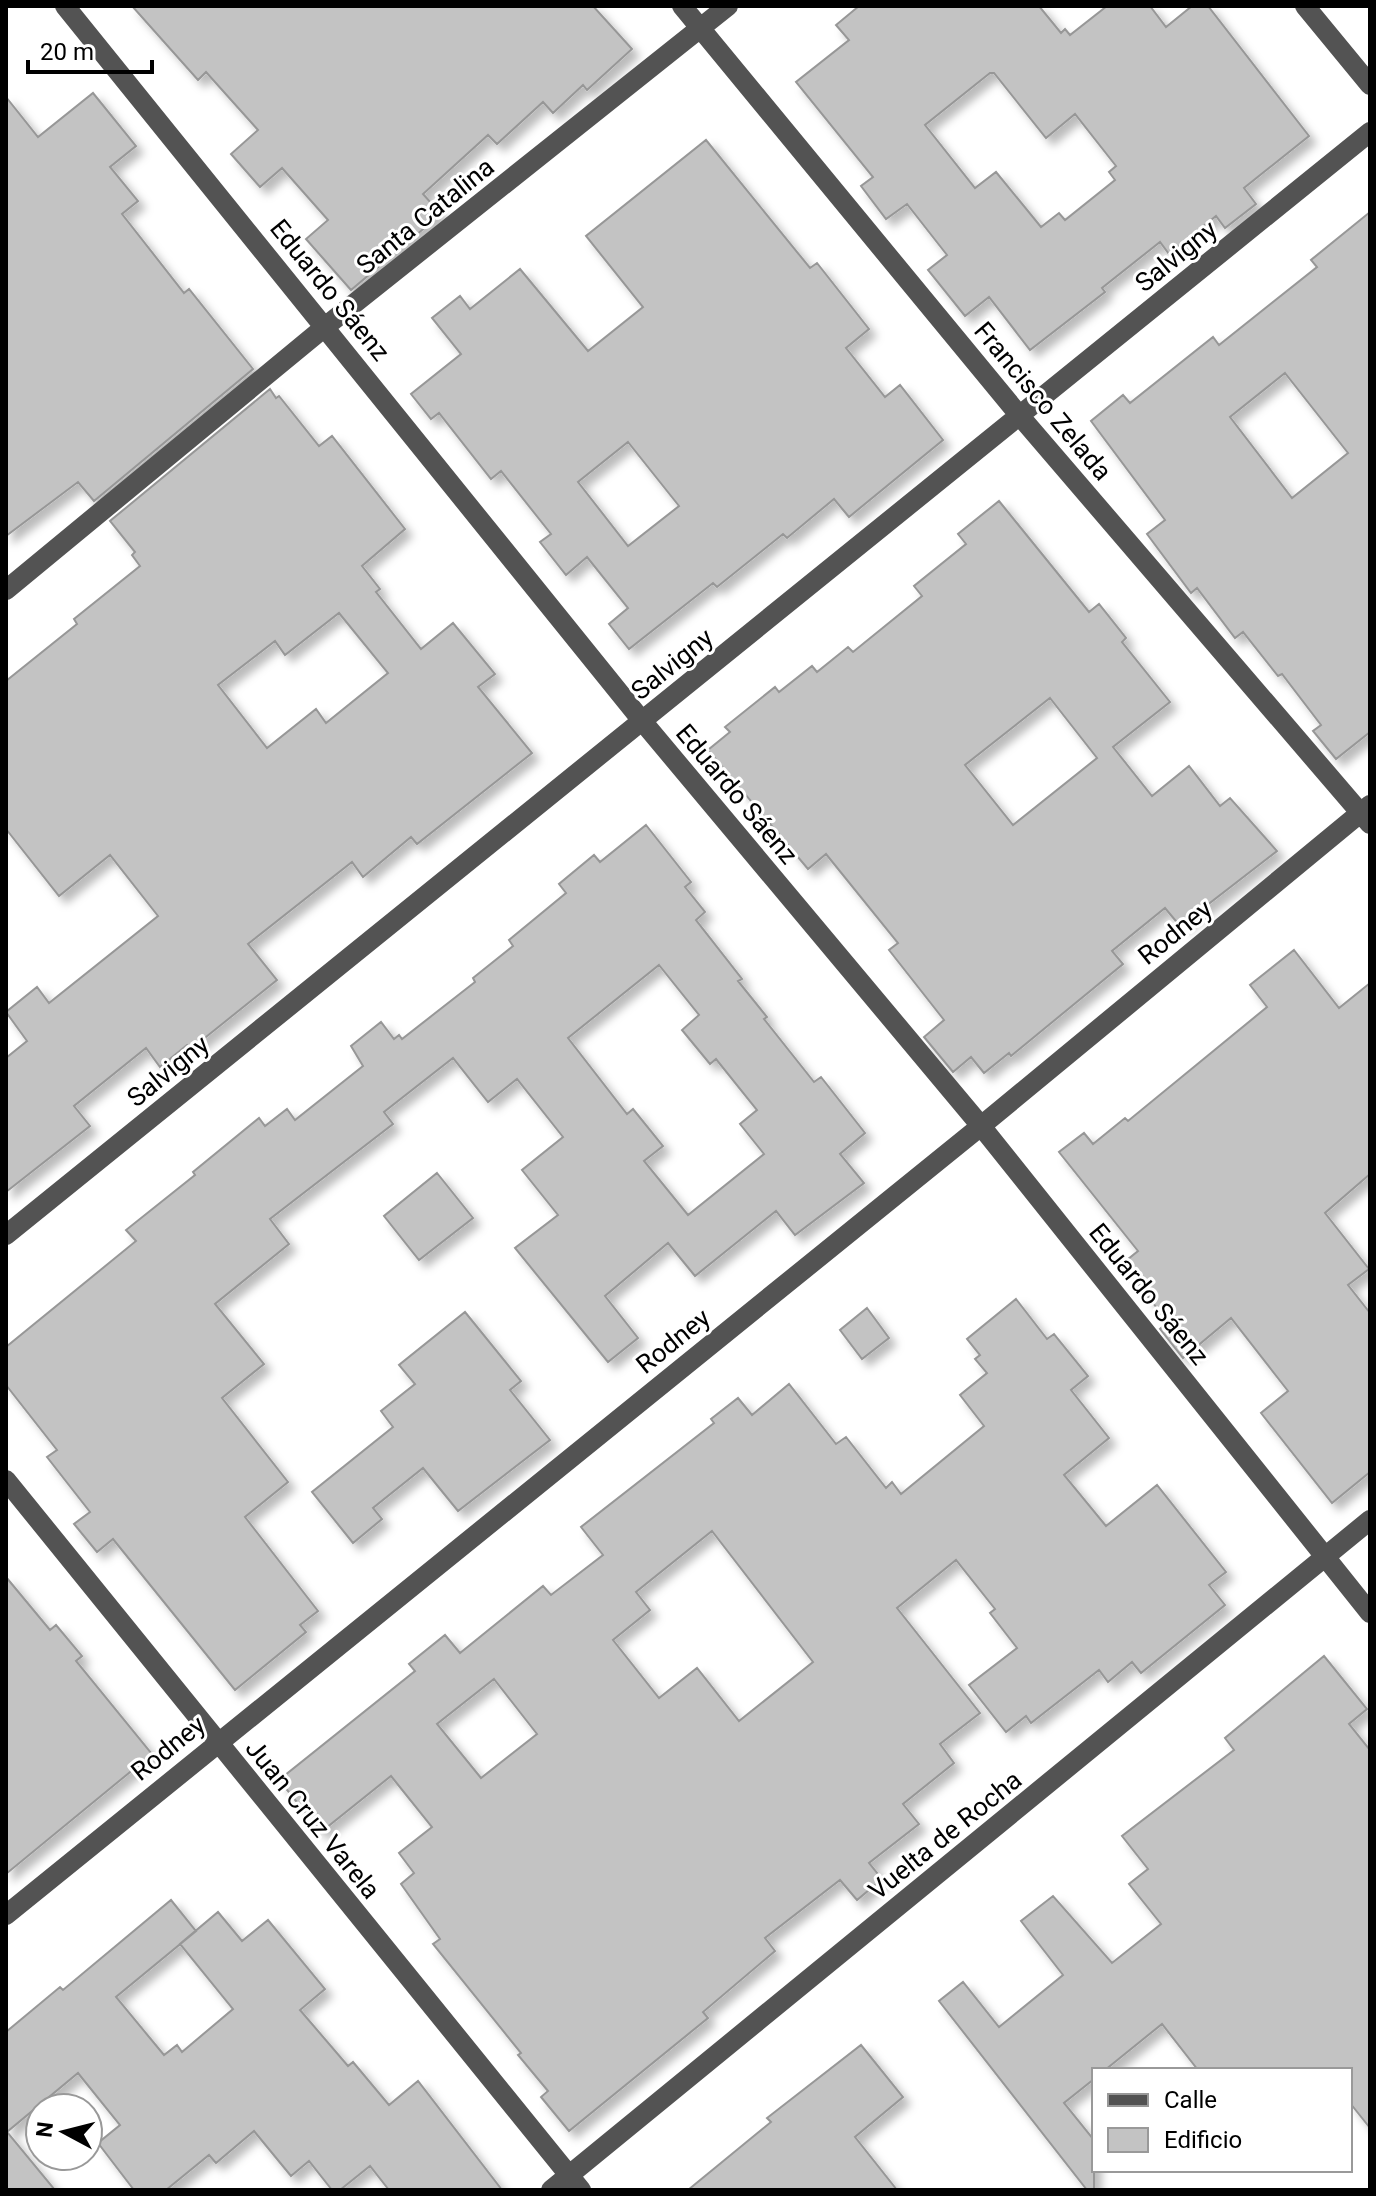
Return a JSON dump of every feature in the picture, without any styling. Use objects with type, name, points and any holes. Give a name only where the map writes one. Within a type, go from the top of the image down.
[{"type":"street","name":"Eduardo Sáenz","points":[[65,6],[643,722],[981,1126],[1370,1613]]},
{"type":"street","name":"Francisco Zelada","points":[[682,6],[1019,415],[1367,814]]},
{"type":"street","name":"Santa Catalina","points":[[6,590],[326,326],[728,6]]},
{"type":"street","points":[[1305,6],[1370,85]]},
{"type":"street","name":"Salvigny","points":[[6,1235],[1370,132]]},
{"type":"street","name":"Rodney","points":[[6,1915],[1367,814]]},
{"type":"street","name":"Juan Cruz Varela","points":[[6,1480],[575,2183]]},
{"type":"street","name":"Vuelta de Rocha","points":[[551,2190],[575,2183],[1370,1520]]},
{"type":"building","points":[[132,6],[593,6],[632,49],[587,90],[583,85],[553,113],[543,102],[497,144],[488,135],[423,194],[441,214],[351,290],[306,239],[328,220],[282,168],[260,187],[231,154],[258,130],[206,72],[198,80]]},
{"type":"building","points":[[859,6],[1039,6],[1061,33],[1065,29],[1070,35],[1107,6],[1150,6],[1166,27],[1192,6],[1208,6],[1309,136],[1244,188],[1256,204],[1225,228],[1216,216],[1169,254],[1160,242],[1102,288],[1105,292],[1030,350],[989,297],[965,316],[928,270],[947,255],[907,204],[886,219],[861,186],[873,177],[796,82],[849,40],[836,25]],"holes":[[[990,73],[994,73],[1046,138],[1075,114],[1116,166],[1109,172],[1115,180],[1065,220],[1059,213],[1041,227],[996,172],[975,188],[925,125]]]},
{"type":"building","points":[[93,93],[136,146],[110,167],[138,201],[122,214],[184,293],[189,289],[253,369],[94,501],[78,482],[6,536],[6,97],[38,137]]},
{"type":"building","points":[[706,140],[810,268],[817,263],[869,329],[846,348],[885,397],[900,385],[943,440],[849,517],[834,499],[787,538],[783,534],[717,587],[713,583],[629,649],[609,624],[628,608],[587,557],[566,575],[540,542],[551,534],[501,471],[491,479],[439,413],[431,419],[411,394],[461,354],[432,318],[460,296],[470,309],[520,269],[588,351],[643,307],[586,236]],"holes":[[[628,442],[679,506],[628,546],[578,482]]]},
{"type":"building","points":[[1370,212],[1370,732],[1336,759],[1313,731],[1321,725],[1282,674],[1278,676],[1243,632],[1235,638],[1197,588],[1191,593],[1147,534],[1165,520],[1091,421],[1123,395],[1130,403],[1213,337],[1219,345],[1317,267],[1311,260]],"holes":[[[1285,373],[1348,453],[1292,498],[1230,417]]]},
{"type":"building","points":[[270,389],[319,446],[332,436],[405,529],[362,566],[380,589],[376,592],[421,649],[453,623],[495,674],[478,687],[532,753],[417,844],[411,837],[363,877],[352,862],[248,944],[277,980],[191,1049],[187,1045],[160,1067],[146,1048],[74,1106],[90,1126],[6,1192],[6,1058],[27,1041],[6,1012],[37,987],[49,1003],[158,916],[110,855],[59,896],[6,829],[6,681],[77,624],[74,619],[140,566],[132,555],[135,552],[110,521]],"holes":[[[339,613],[388,673],[326,723],[316,709],[267,748],[218,685],[275,641],[285,655]]]},
{"type":"building","points":[[999,501],[1089,612],[1099,604],[1126,638],[1122,642],[1170,702],[1113,747],[1152,796],[1189,766],[1220,806],[1230,798],[1277,851],[1180,926],[1165,908],[1112,951],[1123,964],[1011,1056],[1009,1053],[984,1073],[971,1057],[953,1072],[924,1037],[944,1020],[889,950],[898,943],[826,854],[808,869],[708,750],[730,732],[725,727],[775,687],[779,692],[812,666],[817,672],[848,647],[853,652],[922,596],[914,586],[966,544],[958,534]],"holes":[[[1050,698],[1097,758],[1013,825],[965,765]]]},
{"type":"building","points":[[646,825],[691,882],[685,887],[705,912],[696,920],[742,979],[738,981],[767,1017],[764,1019],[814,1082],[821,1077],[865,1133],[840,1154],[864,1183],[795,1235],[776,1211],[695,1276],[668,1243],[605,1296],[638,1338],[608,1362],[515,1248],[558,1215],[522,1170],[563,1137],[517,1079],[488,1102],[453,1058],[384,1112],[393,1124],[270,1219],[289,1244],[215,1304],[264,1364],[222,1398],[288,1482],[245,1517],[318,1611],[300,1625],[306,1632],[235,1690],[113,1539],[97,1552],[74,1524],[90,1512],[47,1457],[57,1450],[6,1385],[6,1347],[136,1241],[126,1230],[259,1118],[265,1126],[287,1109],[295,1120],[363,1066],[351,1046],[381,1022],[394,1039],[399,1035],[402,1039],[475,982],[473,978],[513,946],[509,940],[566,893],[559,884],[594,855],[600,862]],"holes":[[[659,965],[699,1015],[682,1030],[710,1064],[716,1059],[757,1110],[740,1124],[764,1154],[688,1215],[644,1161],[663,1146],[633,1109],[627,1114],[568,1038]]]},
{"type":"building","points":[[1294,950],[1339,1008],[1370,983],[1370,1174],[1325,1213],[1369,1269],[1348,1285],[1370,1313],[1370,1472],[1332,1503],[1261,1413],[1288,1391],[1231,1318],[1183,1358],[1160,1329],[1168,1322],[1122,1264],[1138,1251],[1059,1152],[1084,1133],[1093,1144],[1125,1118],[1128,1121],[1267,1007],[1250,985]]},
{"type":"building","points":[[437,1173],[473,1218],[419,1260],[384,1216]]},
{"type":"building","points":[[1016,1299],[1047,1339],[1054,1334],[1088,1376],[1071,1390],[1109,1438],[1064,1475],[1106,1526],[1157,1485],[1226,1572],[1209,1585],[1225,1605],[1141,1673],[1132,1662],[1108,1682],[1099,1670],[1031,1723],[1026,1716],[1006,1732],[969,1685],[1017,1648],[990,1613],[995,1609],[956,1560],[897,1608],[980,1713],[940,1744],[954,1763],[903,1804],[919,1824],[869,1863],[882,1879],[857,1900],[840,1880],[765,1938],[775,1951],[703,2012],[708,2018],[569,2131],[541,2097],[548,2091],[518,2055],[521,2053],[433,1944],[440,1939],[401,1884],[414,1873],[399,1853],[432,1827],[391,1776],[321,1832],[279,1780],[415,1671],[409,1664],[445,1635],[460,1653],[543,1586],[551,1595],[603,1555],[581,1527],[714,1423],[711,1419],[738,1398],[752,1415],[789,1384],[836,1444],[846,1437],[886,1488],[892,1482],[901,1494],[984,1426],[960,1395],[987,1373],[975,1359],[980,1355],[967,1339]],"holes":[[[712,1531],[813,1662],[739,1721],[697,1668],[659,1698],[613,1640],[650,1610],[636,1592]],[[494,1679],[537,1734],[481,1778],[437,1724]]]},
{"type":"building","points":[[867,1308],[889,1338],[862,1359],[840,1330]]},
{"type":"building","points":[[465,1312],[521,1381],[510,1390],[550,1440],[458,1511],[423,1468],[373,1508],[382,1519],[353,1543],[312,1492],[393,1427],[381,1411],[415,1384],[399,1365]]},
{"type":"building","points":[[6,1577],[50,1630],[56,1625],[82,1656],[76,1661],[152,1754],[6,1874]]},
{"type":"building","points":[[1324,1656],[1367,1709],[1349,1724],[1370,1750],[1370,2128],[1352,2106],[1352,2068],[1196,2068],[1162,2024],[1107,2068],[1092,2068],[1092,2081],[1064,2103],[1092,2138],[1094,2190],[1087,2190],[939,2001],[963,1982],[999,2027],[1063,1975],[1021,1921],[1053,1896],[1112,1963],[1161,1924],[1129,1884],[1148,1869],[1122,1836],[1234,1750],[1225,1738]]},
{"type":"building","points":[[171,1900],[196,1931],[218,1912],[242,1941],[268,1920],[325,1989],[300,2010],[348,2066],[353,2062],[389,2105],[418,2081],[502,2190],[389,2190],[370,2166],[340,2190],[332,2190],[309,2161],[291,2176],[254,2131],[216,2163],[209,2155],[166,2190],[134,2190],[104,2151],[104,2138],[120,2125],[104,2105],[104,2092],[93,2092],[78,2073],[55,2092],[24,2092],[24,2118],[7,2132],[24,2153],[24,2172],[40,2172],[55,2190],[6,2190],[6,2032],[60,1987],[63,1990]],"holes":[[[180,1944],[233,2009],[182,2052],[177,2045],[164,2055],[116,1997]]]},
{"type":"building","points":[[861,2045],[903,2097],[855,2137],[897,2190],[688,2190],[771,2122],[767,2118]]}]
